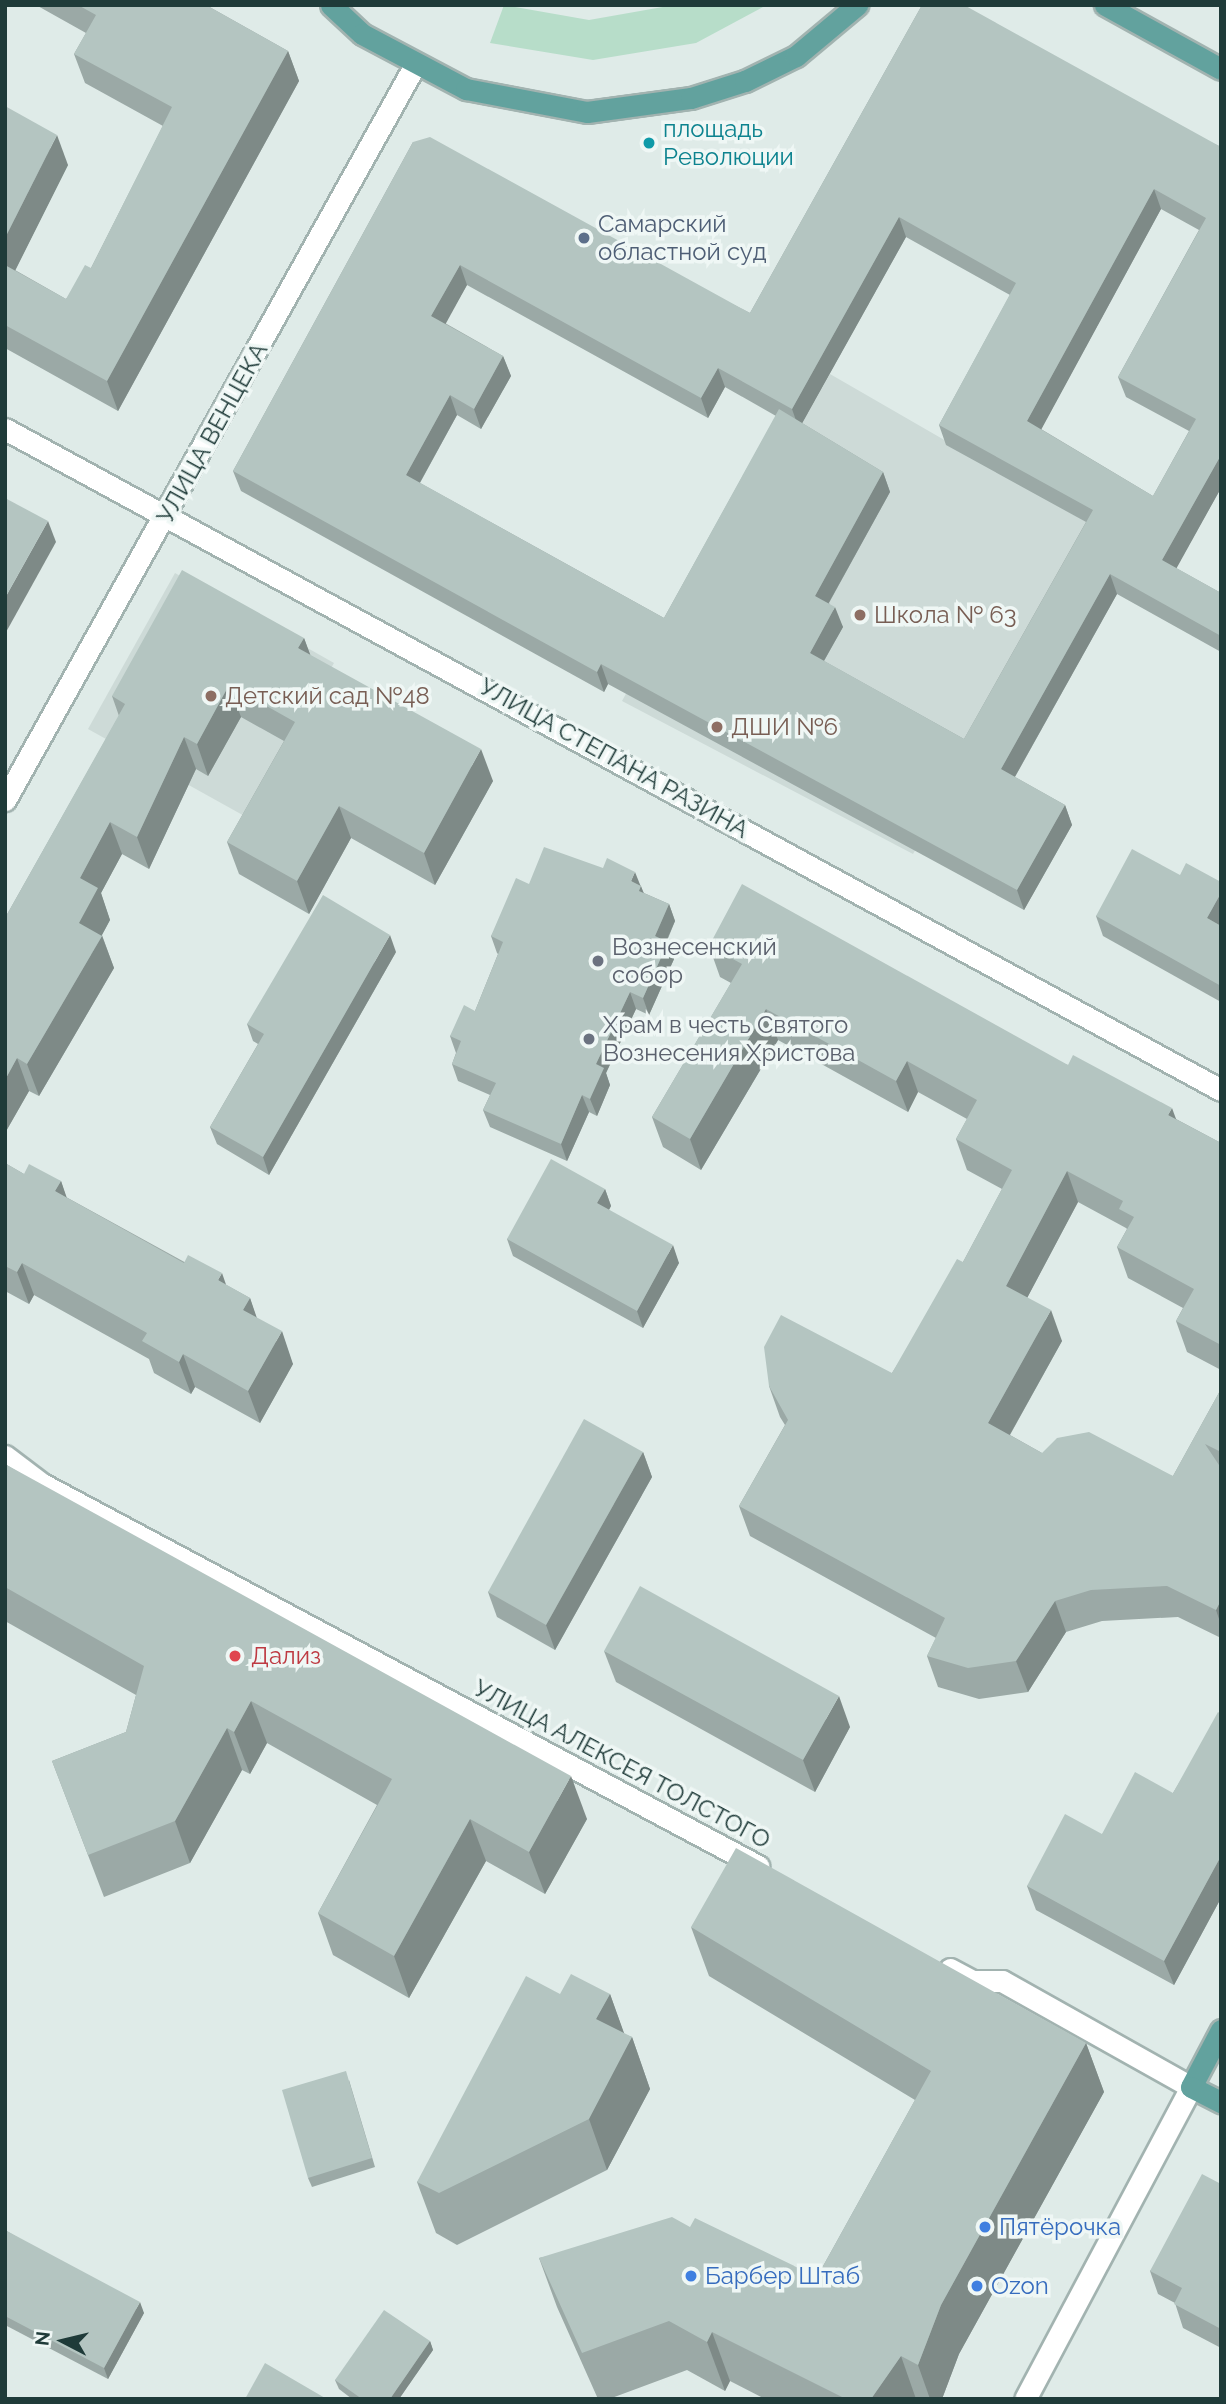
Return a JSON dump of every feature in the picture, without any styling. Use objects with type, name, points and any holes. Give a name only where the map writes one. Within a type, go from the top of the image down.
[{"type":"main road","points":[[331,5],[362,34],[415,65],[466,89],[532,105],[587,112],[640,107],[745,81],[796,56],[857,5]]},
{"type":"main road","points":[[1105,5],[1221,69]]},
{"type":"main road","points":[[1221,2030],[1191,2087],[1221,2102]]},
{"type":"street","name":"УЛИЦА ВЕНЦЕКА","points":[[5,800],[167,515],[415,65]]},
{"type":"street","name":"УЛИЦА СТЕПАНА РАЗИНА","points":[[5,429],[1221,1090]]},
{"type":"street","name":"УЛИЦА АЛЕКСЕЯ ТОЛСТОГО","points":[[5,1456],[41,1485],[777,1876]]},
{"type":"street","points":[[924,1954],[973,1981],[1002,1981],[1191,2087],[1025,2399]]},
{"type":"shaded area","name":"Школа № 63","points":[[830,374],[1100,530],[913,854],[622,701],[777,416],[799,429]]},
{"type":"shaded area","name":"Детский сад №48","points":[[175,573],[334,663],[248,818],[88,729]]},
{"type":"green space","points":[[504,5],[589,20],[674,5],[767,5],[696,43],[593,60],[490,43]]},
{"type":"building","points":[[78,5],[206,5],[288,51],[107,381],[5,325],[5,265],[66,299],[85,265],[91,268],[172,107],[74,54],[96,15]]},
{"type":"building","points":[[922,5],[964,5],[1221,147],[1221,455],[1162,560],[1221,593],[1221,636],[1110,574],[1001,769],[1065,805],[1017,890],[601,664],[597,672],[233,471],[413,142],[430,137],[750,313]],"holes":[[[1154,189],[1206,218],[1118,377],[1196,419],[1153,496],[1027,421]],[[899,217],[1016,283],[939,425],[1093,510],[964,739],[810,653],[835,607],[815,596],[883,472],[779,409],[664,618],[406,475],[450,395],[474,409],[503,356],[431,316],[460,265],[701,398],[718,368],[792,409]]]},
{"type":"building","points":[[5,106],[57,135],[5,238]]},
{"type":"building","points":[[5,498],[48,521],[5,598]]},
{"type":"building","points":[[182,570],[304,638],[298,648],[481,749],[424,853],[339,806],[297,881],[227,842],[295,722],[229,685],[197,744],[184,737],[137,837],[110,822],[80,878],[98,888],[79,923],[102,936],[27,1064],[17,1058],[5,1080],[5,918],[125,704],[112,696]]},
{"type":"building","points":[[544,847],[603,868],[607,858],[635,872],[631,881],[641,886],[639,891],[669,904],[655,936],[668,942],[643,998],[630,992],[596,1064],[604,1068],[590,1099],[582,1095],[561,1144],[483,1110],[496,1083],[452,1064],[461,1041],[450,1036],[464,1005],[475,1011],[503,942],[491,936],[516,878],[529,884]]},
{"type":"building","points":[[1132,849],[1180,875],[1186,863],[1221,882],[1221,893],[1207,918],[1221,926],[1221,986],[1096,916]]},
{"type":"building","points":[[742,884],[1068,1065],[1073,1055],[1172,1108],[1168,1115],[1221,1143],[1221,1345],[1176,1321],[1194,1289],[1117,1247],[1134,1217],[1119,1209],[1123,1201],[1067,1171],[1006,1286],[1051,1310],[988,1423],[1042,1453],[1057,1438],[1089,1432],[1173,1476],[1221,1389],[1221,1452],[1205,1444],[1221,1468],[1221,1600],[1216,1610],[1167,1586],[1091,1590],[1055,1601],[1016,1661],[968,1668],[927,1656],[945,1618],[739,1506],[788,1420],[769,1386],[764,1347],[781,1315],[892,1373],[957,1259],[963,1262],[1012,1170],[956,1139],[977,1100],[907,1061],[896,1081],[766,1009],[690,1139],[652,1117],[742,964],[709,946]]},
{"type":"building","points":[[323,895],[390,935],[263,1157],[210,1127],[264,1034],[247,1024]]},
{"type":"building","points":[[551,1159],[605,1189],[597,1203],[673,1245],[637,1311],[507,1239]]},
{"type":"building","points":[[5,1163],[24,1174],[29,1164],[61,1181],[55,1191],[184,1263],[188,1255],[222,1273],[218,1280],[250,1298],[243,1310],[282,1331],[248,1391],[183,1354],[179,1362],[142,1341],[147,1333],[22,1263],[17,1272],[5,1266]]},
{"type":"building","points":[[584,1419],[643,1452],[546,1625],[488,1592]]},
{"type":"building","points":[[5,1464],[571,1776],[529,1852],[470,1819],[394,1956],[318,1913],[392,1779],[251,1701],[234,1732],[227,1728],[175,1821],[88,1855],[52,1761],[126,1732],[144,1666],[5,1587]]},
{"type":"building","points":[[640,1586],[839,1696],[803,1760],[604,1651]]},
{"type":"building","points":[[1218,1712],[1221,1714],[1221,1856],[1164,1961],[1027,1886],[1065,1814],[1102,1834],[1135,1772],[1173,1793]]},
{"type":"building","points":[[736,1848],[1086,2043],[941,2305],[918,2365],[901,2356],[871,2399],[846,2399],[712,2332],[707,2342],[669,2321],[582,2353],[539,2258],[672,2217],[690,2227],[695,2218],[817,2277],[931,2071],[691,1927]]},
{"type":"building","points":[[571,1974],[610,1994],[596,2019],[632,2037],[589,2119],[439,2193],[417,2182],[526,1976],[560,1994]]},
{"type":"building","points":[[346,2071],[372,2158],[308,2178],[282,2090]]},
{"type":"building","points":[[1202,2174],[1221,2184],[1221,2329],[1174,2304],[1182,2288],[1150,2271]]},
{"type":"building","points":[[5,2230],[140,2302],[104,2368],[5,2316]]},
{"type":"building","points":[[384,2310],[430,2341],[390,2399],[362,2399],[335,2380]]},
{"type":"building","points":[[265,2363],[325,2398],[245,2399]]},
{"type":"place","name":"площадь Революции","points":[[649,143]]},
{"type":"place","name":"Самарский областной суд","points":[[584,238]]},
{"type":"place","name":"Школа № 63","points":[[860,615]]},
{"type":"place","name":"Детский сад №48","points":[[211,696]]},
{"type":"place","name":"ДШИ №6","points":[[717,727]]},
{"type":"place","name":"Вознесенский собор","points":[[598,961]]},
{"type":"place","name":"Храм в честь Святого Вознесения Христова","points":[[589,1039]]},
{"type":"place","name":"Дализ","points":[[235,1656]]},
{"type":"place","name":"Пятёрочка","points":[[985,2227]]},
{"type":"place","name":"Барбер Штаб","points":[[691,2276]]},
{"type":"place","name":"Ozon","points":[[977,2286]]}]
